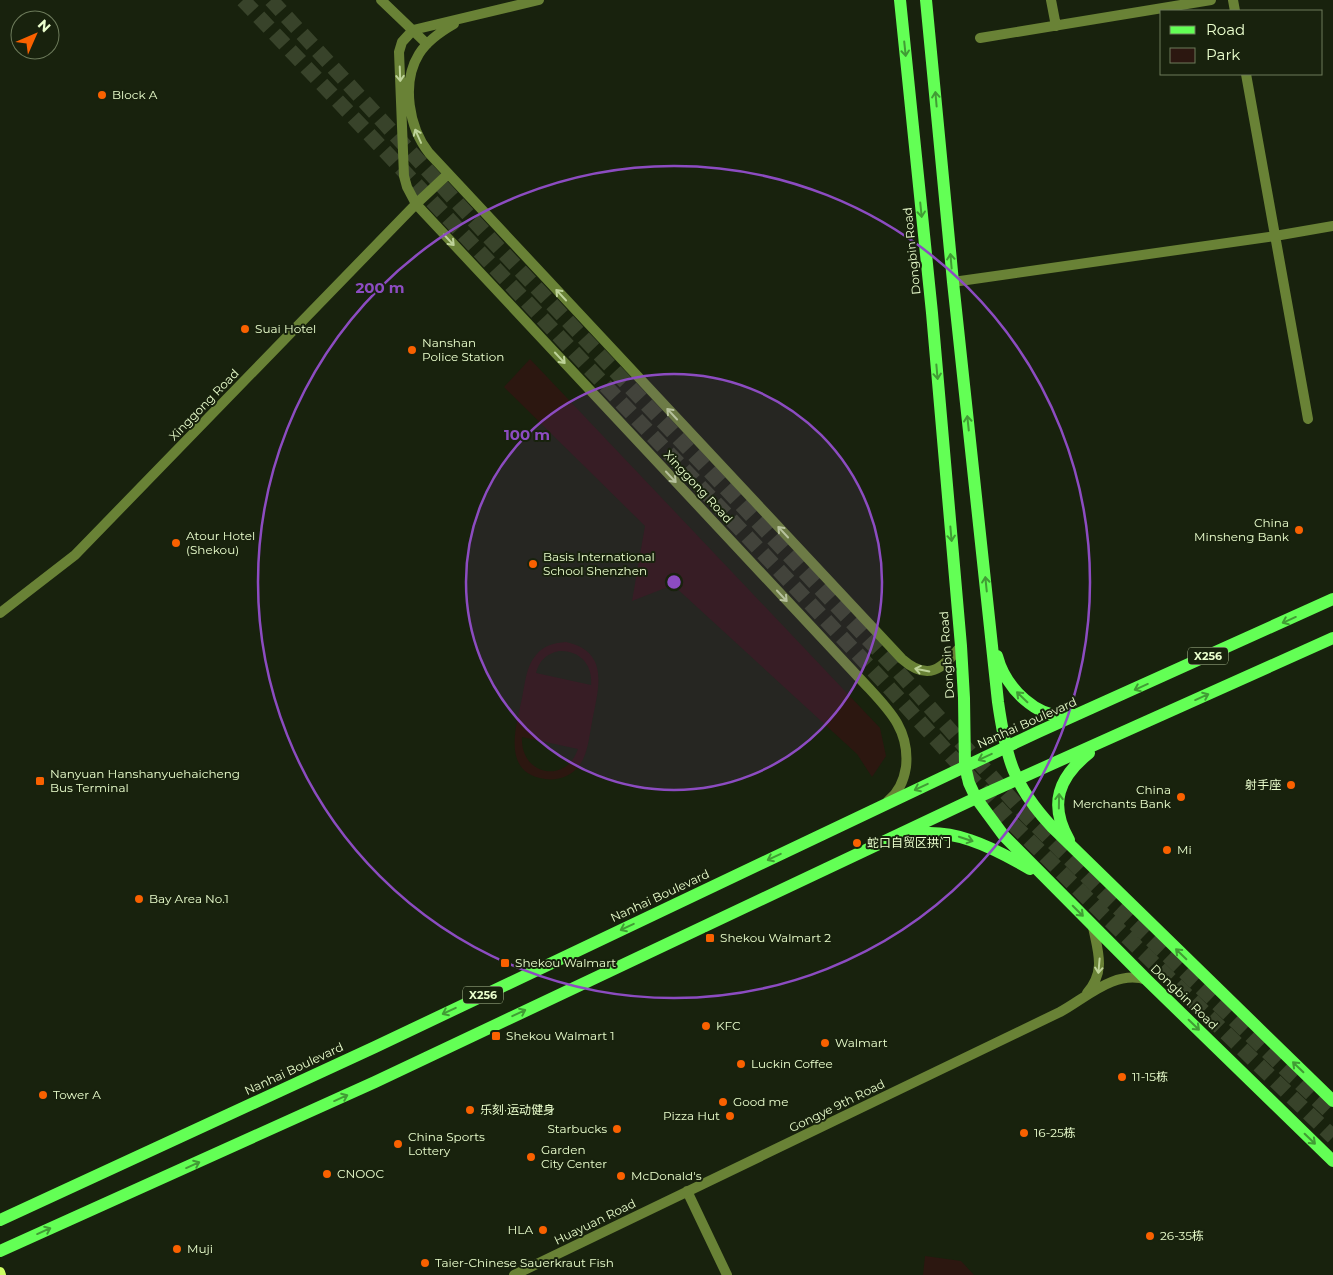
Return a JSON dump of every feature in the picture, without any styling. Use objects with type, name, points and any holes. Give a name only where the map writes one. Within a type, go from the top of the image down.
[{"type":"main road","name":"Dongbin Road","points":[[900,0],[932,313],[964,698],[965,766],[969,783],[976,798],[1004,836],[1043,877],[1333,1161]]},
{"type":"main road","points":[[926,0],[953,282],[998,702],[1005,748],[1016,780],[1035,809],[1084,860],[1333,1101]]},
{"type":"main road","name":"Nanhai Boulevard","points":[[0,1220],[366,1051],[965,766],[1333,599]]},
{"type":"main road","points":[[991,633],[998,660],[1007,678],[1020,695],[1043,712],[1069,716],[1083,713]]},
{"type":"main road","name":"X256","points":[[0,1251],[376,1082],[976,798],[1333,638]]},
{"type":"main road","points":[[1084,860],[1065,833],[1058,803],[1060,791],[1063,781],[1071,769],[1090,752],[1110,739]]},
{"type":"main road","points":[[884,842],[918,833],[958,836],[1009,857],[1043,877]]},
{"type":"street","points":[[381,0],[427,44]]},
{"type":"street","points":[[413,30],[539,0]]},
{"type":"street","points":[[1051,0],[1056,26]]},
{"type":"street","points":[[980,38],[1211,0]]},
{"type":"street","points":[[463,18],[442,30],[427,44],[418,56],[412,74],[410,91],[411,115],[423,145],[902,659],[921,671],[932,671],[946,664],[960,646]]},
{"type":"street","name":"Xinggong Road","points":[[413,30],[402,42],[399,52],[404,176],[407,188],[416,204],[892,715],[901,729],[906,745],[907,760],[905,773],[899,789],[883,805]]},
{"type":"street","points":[[1246,75],[1308,419]]},
{"type":"street","name":"Xinggong Road","points":[[0,613],[75,555],[416,204],[448,174]]},
{"type":"street","points":[[953,282],[1333,226]]},
{"type":"street","name":"Gongye 9th Road","points":[[1079,1000],[1092,987],[1100,967],[1093,927]]},
{"type":"street","name":"Gongye 9th Road","points":[[687,1192],[1060,1012],[1104,985],[1133,976],[1147,980]]},
{"type":"street","points":[[687,1192],[726,1275]]},
{"type":"street","name":"Huayuan Road","points":[[514,1275],[687,1192]]},
{"type":"green space","points":[[530,359],[880,728],[886,756],[872,777],[857,754],[673,585],[632,601],[645,526],[504,387]]},
{"type":"green space","points":[[562,642],[580,647],[590,654],[596,663],[598,673],[597,697],[588,745],[579,766],[568,775],[555,779],[545,779],[531,775],[522,768],[517,758],[515,735],[530,664],[542,649]],"holes":[[[559,651],[573,653],[583,660],[590,671],[591,685],[536,673],[544,659],[550,654]],[[522,737],[578,749],[572,760],[564,768],[545,771],[536,767],[528,760],[523,750]]]},
{"type":"green space","points":[[925,1256],[961,1261],[974,1275],[923,1275]]},
{"type":"tunnel","points":[[243,0],[882,680],[1012,823],[1333,1137]]},
{"type":"tunnel","points":[[271,0],[498,247],[895,668],[1023,812],[1112,902],[1333,1115]]},
{"type":"place","name":"Block A","points":[[102,95]]},
{"type":"place","name":"Suai Hotel","points":[[245,329]]},
{"type":"place","name":"Nanshan Police Station","points":[[412,350]]},
{"type":"place","name":"China Minsheng Bank","points":[[1299,530]]},
{"type":"place","name":"Atour Hotel (Shekou)","points":[[176,543]]},
{"type":"place","name":"Basis International School Shenzhen","points":[[533,564]]},
{"type":"place","name":"Nanyuan Hanshanyuehaicheng Bus Terminal","points":[[40,781]]},
{"type":"place","name":"射手座","points":[[1291,785]]},
{"type":"place","name":"China Merchants Bank","points":[[1181,797]]},
{"type":"place","name":"蛇口自贸区拱门","points":[[857,843]]},
{"type":"place","name":"Mi","points":[[1167,850]]},
{"type":"place","name":"Bay Area No.1","points":[[139,899]]},
{"type":"place","name":"Shekou Walmart 2","points":[[710,938]]},
{"type":"place","name":"Shekou Walmart","points":[[505,963]]},
{"type":"place","name":"KFC","points":[[706,1026]]},
{"type":"place","name":"Shekou Walmart 1","points":[[496,1036]]},
{"type":"place","name":"Walmart","points":[[825,1043]]},
{"type":"place","name":"Luckin Coffee","points":[[741,1064]]},
{"type":"place","name":"11-15栋","points":[[1122,1077]]},
{"type":"place","name":"Tower A","points":[[43,1095]]},
{"type":"place","name":"Good me","points":[[723,1102]]},
{"type":"place","name":"乐刻·运动健身","points":[[470,1110]]},
{"type":"place","name":"Pizza Hut","points":[[730,1116]]},
{"type":"place","name":"Starbucks","points":[[617,1129]]},
{"type":"place","name":"16-25栋","points":[[1024,1133]]},
{"type":"place","name":"China Sports Lottery","points":[[398,1144]]},
{"type":"place","name":"Garden City Center","points":[[531,1157]]},
{"type":"place","name":"CNOOC","points":[[327,1174]]},
{"type":"place","name":"McDonald's","points":[[621,1176]]},
{"type":"place","name":"HLA","points":[[543,1230]]},
{"type":"place","name":"26-35栋","points":[[1150,1236]]},
{"type":"place","name":"Muji","points":[[177,1249]]},
{"type":"place","name":"Taier-Chinese Sauerkraut Fish","points":[[425,1263]]}]
